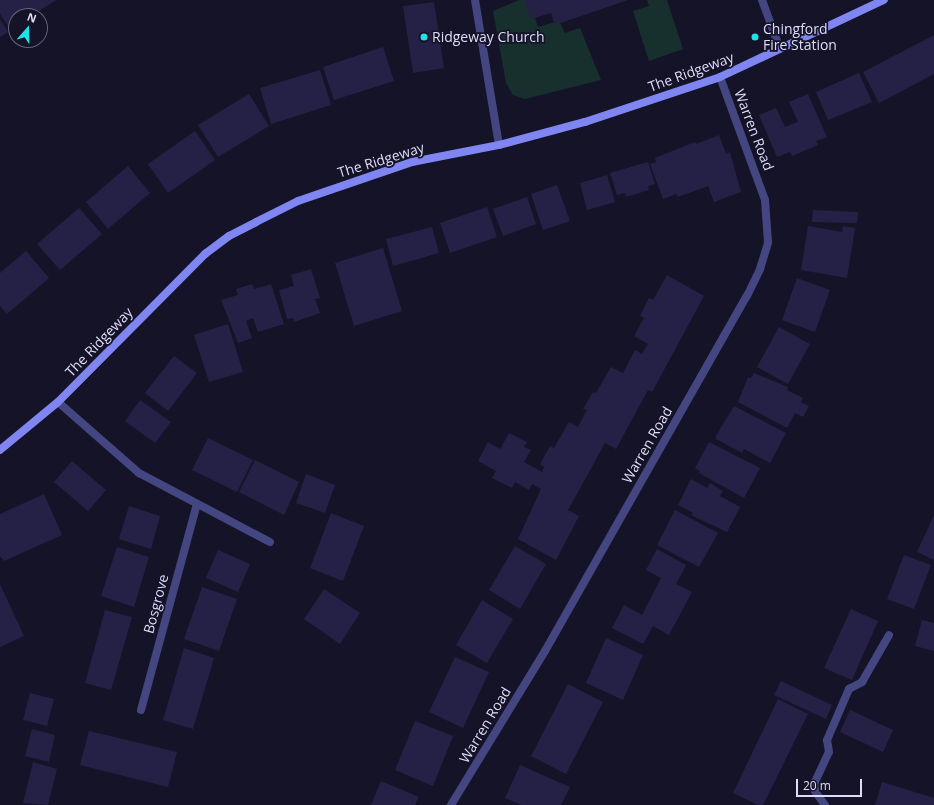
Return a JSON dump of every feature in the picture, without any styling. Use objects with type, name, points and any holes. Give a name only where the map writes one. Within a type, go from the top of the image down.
[{"type":"main road","name":"The Ridgeway","points":[[0,450],[58,402],[205,254],[230,236],[298,201],[412,162],[499,145],[585,122],[720,77],[884,0]]},
{"type":"street","points":[[475,0],[499,145]]},
{"type":"street","points":[[762,0],[780,49]]},
{"type":"street","name":"Warren Road","points":[[451,805],[545,651],[747,296],[760,269],[768,242],[766,200],[720,77]]},
{"type":"street","points":[[58,402],[139,473],[270,542]]},
{"type":"street","name":"Bosgrove","points":[[140,710],[197,504]]},
{"type":"street","points":[[825,805],[814,791],[814,784],[828,752],[827,740],[849,690],[862,682],[890,635]]},
{"type":"green space","points":[[519,0],[529,0],[538,27],[559,21],[565,33],[580,28],[601,80],[525,99],[513,95],[506,83],[493,11]]},
{"type":"green space","points":[[647,0],[667,0],[683,49],[649,61],[633,11],[649,6]]},
{"type":"building","points":[[0,0],[56,0],[44,8],[8,8],[8,26],[0,14]]},
{"type":"building","points":[[524,0],[628,0],[555,25],[551,13],[531,19]]},
{"type":"building","name":"Ridgeway Church","points":[[434,2],[444,68],[413,73],[403,6]]},
{"type":"building","points":[[0,19],[8,32],[0,37]]},
{"type":"building","points":[[934,35],[934,74],[879,103],[863,72]]},
{"type":"building","points":[[383,47],[394,81],[334,100],[323,67]]},
{"type":"building","points":[[320,70],[331,105],[271,124],[260,88]]},
{"type":"building","points":[[859,73],[872,102],[828,120],[816,92]]},
{"type":"building","points":[[249,94],[269,126],[218,157],[198,125]]},
{"type":"building","points":[[808,94],[827,137],[816,141],[818,145],[792,156],[790,152],[777,157],[759,115],[776,108],[785,127],[798,122],[789,102]]},
{"type":"building","points":[[195,131],[215,160],[168,193],[148,164]]},
{"type":"building","points":[[719,135],[726,154],[730,152],[741,192],[714,202],[708,186],[678,197],[676,194],[663,199],[650,164],[656,162],[655,158],[695,142],[696,144]]},
{"type":"building","points":[[648,162],[655,184],[648,186],[649,190],[626,197],[625,193],[617,195],[610,173]]},
{"type":"building","points":[[128,166],[150,193],[108,229],[86,202]]},
{"type":"building","points":[[607,175],[615,202],[587,210],[580,183]]},
{"type":"building","points":[[557,185],[570,221],[543,230],[531,194]]},
{"type":"building","points":[[527,197],[536,224],[503,236],[493,209]]},
{"type":"building","points":[[487,207],[497,237],[450,253],[440,223]]},
{"type":"building","points":[[79,208],[102,234],[60,270],[37,244]]},
{"type":"building","points":[[813,210],[858,212],[857,223],[812,222]]},
{"type":"building","points":[[808,226],[842,232],[843,226],[855,228],[847,278],[801,270]]},
{"type":"building","points":[[432,227],[439,253],[393,266],[386,239]]},
{"type":"building","points":[[383,248],[402,311],[354,326],[335,263]]},
{"type":"building","points":[[26,251],[49,278],[7,314],[0,306],[0,273]]},
{"type":"building","points":[[311,269],[320,298],[315,299],[320,313],[294,322],[293,318],[287,319],[279,290],[294,286],[291,275]]},
{"type":"building","points":[[667,275],[704,296],[652,392],[648,390],[616,449],[605,443],[568,510],[579,516],[556,560],[518,539],[541,489],[532,484],[529,490],[515,482],[512,488],[492,478],[496,471],[478,461],[488,442],[500,449],[509,433],[527,442],[524,447],[531,450],[524,462],[542,472],[544,467],[540,464],[550,446],[554,448],[569,422],[578,427],[587,410],[583,409],[593,392],[596,393],[611,367],[623,373],[635,350],[642,354],[648,344],[634,336],[644,318],[640,316],[649,298],[653,300]]},
{"type":"building","points":[[797,278],[830,290],[815,332],[782,320]]},
{"type":"building","points":[[252,284],[254,289],[271,284],[284,324],[258,332],[253,318],[246,321],[252,338],[238,343],[221,300],[238,295],[236,289]]},
{"type":"building","points":[[228,324],[243,372],[209,382],[194,335]]},
{"type":"building","points":[[779,327],[810,344],[788,384],[757,367]]},
{"type":"building","points":[[174,356],[197,373],[168,411],[145,393]]},
{"type":"building","points":[[754,373],[788,387],[787,390],[803,398],[801,402],[809,406],[803,417],[795,413],[787,428],[738,402],[748,377],[751,378]]},
{"type":"building","points":[[140,400],[171,422],[155,443],[125,421]]},
{"type":"building","points":[[734,406],[786,433],[770,463],[744,449],[742,453],[716,439],[716,436]]},
{"type":"building","points":[[208,438],[253,460],[237,492],[192,470]]},
{"type":"building","points":[[709,442],[760,468],[744,498],[699,473],[700,471],[695,468]]},
{"type":"building","points":[[255,460],[299,482],[284,515],[239,492]]},
{"type":"building","points":[[72,461],[106,490],[88,511],[54,482]]},
{"type":"building","points":[[306,474],[335,485],[325,513],[296,503]]},
{"type":"building","points":[[691,479],[707,488],[710,483],[723,491],[720,496],[740,507],[727,532],[691,515],[693,513],[678,505]]},
{"type":"building","points":[[44,494],[62,535],[4,561],[0,556],[0,514]]},
{"type":"building","points":[[129,506],[160,516],[151,549],[119,539]]},
{"type":"building","points":[[675,510],[718,533],[699,567],[657,545]]},
{"type":"building","points":[[331,513],[364,526],[343,581],[310,568]]},
{"type":"building","points":[[934,515],[934,560],[917,552]]},
{"type":"building","points":[[515,546],[546,564],[520,609],[489,590]]},
{"type":"building","points":[[117,547],[149,557],[134,607],[101,596]]},
{"type":"building","points":[[657,549],[686,565],[676,584],[692,592],[669,635],[653,626],[643,644],[612,628],[624,605],[642,615],[661,578],[646,570]]},
{"type":"building","points":[[218,550],[250,564],[238,592],[206,578]]},
{"type":"building","points":[[904,555],[931,565],[914,609],[887,599]]},
{"type":"building","points":[[0,584],[24,636],[0,647]]},
{"type":"building","points":[[202,587],[237,599],[219,651],[184,639]]},
{"type":"building","points":[[324,589],[360,613],[340,644],[304,619]]},
{"type":"building","points":[[482,600],[513,619],[487,663],[456,645]]},
{"type":"building","points":[[851,609],[878,621],[852,680],[824,668]]},
{"type":"building","points":[[105,610],[132,617],[111,690],[85,683]]},
{"type":"building","points":[[922,620],[934,623],[934,651],[915,646]]},
{"type":"building","points":[[606,638],[643,655],[623,700],[586,683]]},
{"type":"building","points":[[184,648],[214,658],[193,729],[163,720]]},
{"type":"building","points":[[455,657],[489,672],[463,728],[429,712]]},
{"type":"building","points":[[781,681],[832,705],[826,719],[774,695]]},
{"type":"building","points":[[568,684],[603,702],[566,774],[531,756]]},
{"type":"building","points":[[30,693],[54,699],[47,726],[23,720]]},
{"type":"building","points":[[778,699],[808,714],[763,805],[758,805],[733,793]]},
{"type":"building","points":[[850,710],[893,730],[883,752],[840,732]]},
{"type":"building","points":[[415,721],[453,736],[433,786],[395,770]]},
{"type":"building","points":[[32,729],[55,735],[49,762],[25,756]]},
{"type":"building","points":[[89,731],[177,752],[168,787],[80,765]]},
{"type":"building","points":[[33,762],[57,769],[48,805],[23,803]]},
{"type":"building","points":[[520,765],[570,787],[561,805],[521,805],[505,798]]},
{"type":"building","points":[[381,781],[419,797],[415,805],[371,805]]},
{"type":"building","points":[[882,782],[934,798],[934,805],[875,805]]},
{"type":"place","name":"Ridgeway Church","points":[[424,37]]},
{"type":"place","name":"Chingford Fire Station","points":[[755,37]]}]
